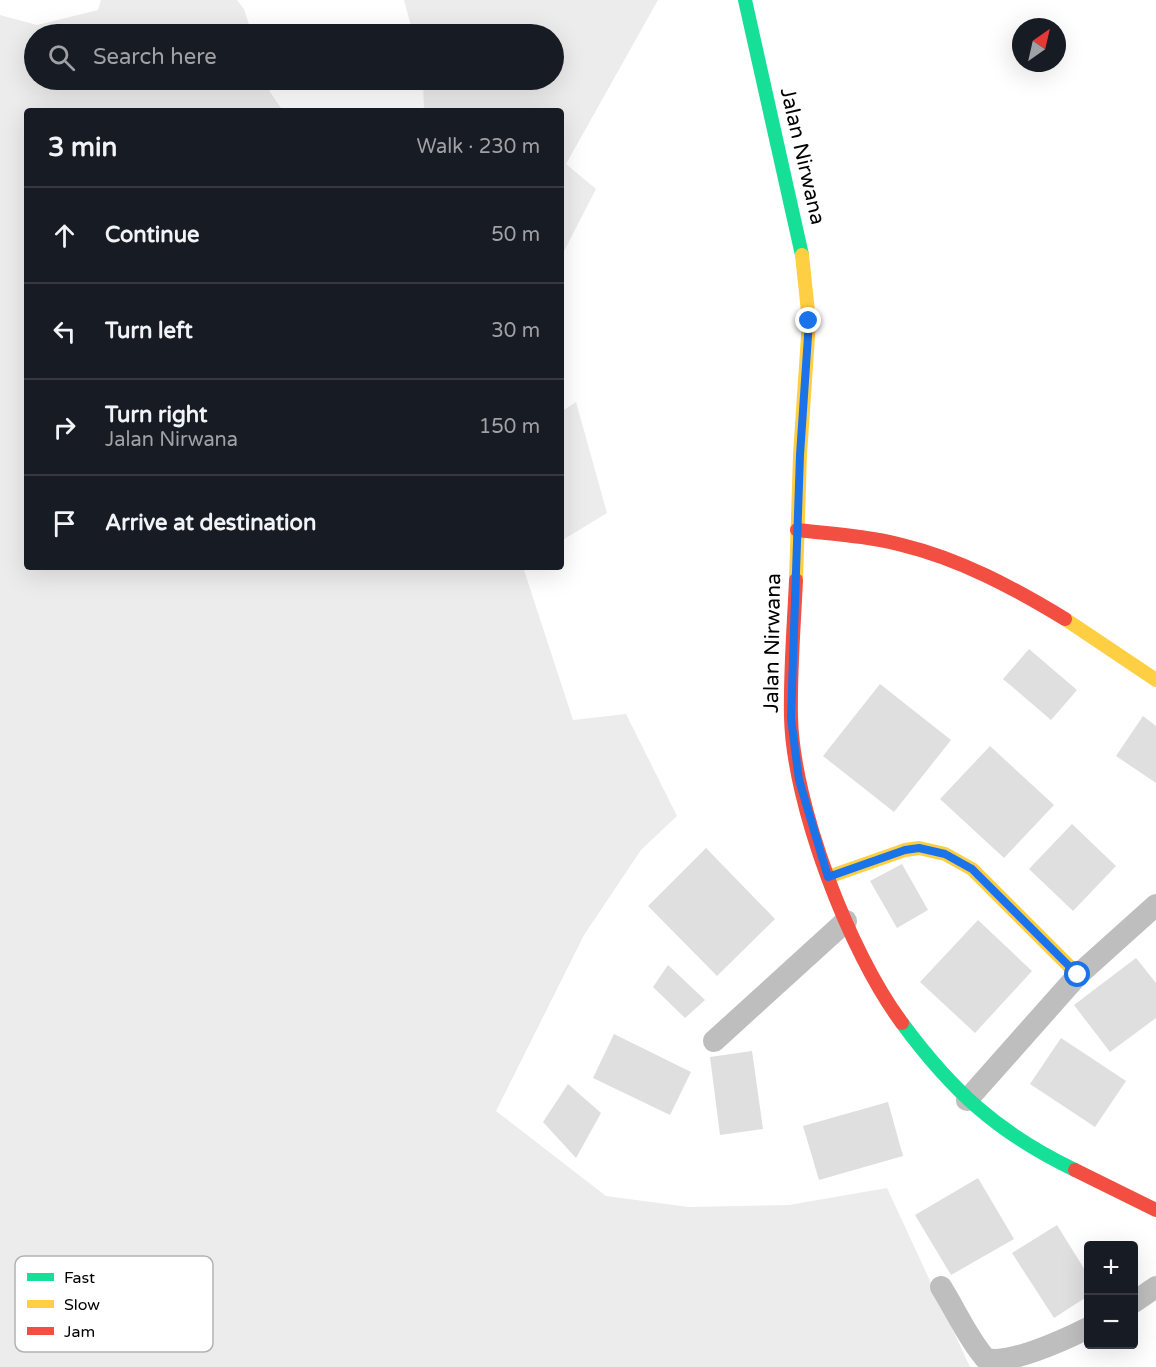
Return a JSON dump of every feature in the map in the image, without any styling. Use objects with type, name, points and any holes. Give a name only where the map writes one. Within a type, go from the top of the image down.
[{"type":"street","name":"Jalan Nirwana","points":[[745,0],[801,241],[806,287],[809,321],[797,530],[791,718],[799,780],[828,877],[846,921],[894,1012],[928,1058],[967,1100],[1031,1149],[1156,1210]]},
{"type":"street","points":[[797,530],[912,547],[972,567],[1029,596],[1156,680]]},
{"type":"street","points":[[828,877],[905,850],[919,848],[945,854],[972,869],[1078,975]]},
{"type":"street","points":[[967,1100],[1078,975],[1156,905]]},
{"type":"street","points":[[714,1041],[846,921]]},
{"type":"street","points":[[941,1287],[986,1359],[999,1366],[1018,1365],[1084,1331]]},
{"type":"street","points":[[1138,1299],[1156,1287]]},
{"type":"shaded area","points":[[101,0],[237,0],[244,9],[249,24],[41,24],[98,10]]},
{"type":"shaded area","points":[[404,0],[658,0],[566,164],[596,189],[564,251],[564,108],[424,108],[423,90],[564,90],[564,24],[410,24]]},
{"type":"shaded area","points":[[0,15],[33,24],[24,24],[24,90],[269,90],[281,108],[24,108],[24,570],[524,570],[573,720],[626,714],[677,816],[641,850],[584,935],[496,1111],[606,1196],[689,1207],[789,1205],[887,1188],[970,1367],[0,1367]]},
{"type":"shaded area","points":[[576,402],[607,513],[564,539],[564,410]]},
{"type":"building","points":[[1029,649],[1077,690],[1051,720],[1003,679]]},
{"type":"building","points":[[880,684],[951,740],[894,812],[823,756]]},
{"type":"building","points":[[1143,716],[1156,726],[1156,783],[1116,756]]},
{"type":"building","points":[[990,746],[1054,805],[1004,858],[940,799]]},
{"type":"building","points":[[1072,824],[1116,866],[1073,911],[1029,869]]},
{"type":"building","points":[[706,848],[775,919],[717,976],[648,906]]},
{"type":"building","points":[[902,864],[928,910],[897,928],[870,881]]},
{"type":"building","points":[[978,920],[1032,971],[975,1033],[920,982]]},
{"type":"building","points":[[1136,958],[1156,983],[1156,1018],[1110,1052],[1074,1005]]},
{"type":"building","points":[[668,965],[705,1000],[685,1018],[653,987]]},
{"type":"building","points":[[614,1034],[691,1072],[670,1115],[593,1078]]},
{"type":"building","points":[[1061,1038],[1126,1081],[1095,1127],[1030,1084]]},
{"type":"building","points":[[752,1051],[763,1129],[720,1135],[710,1057]]},
{"type":"building","points":[[568,1084],[601,1113],[576,1158],[543,1122]]},
{"type":"building","points":[[888,1102],[903,1156],[819,1180],[803,1126]]},
{"type":"building","points":[[978,1178],[1014,1239],[951,1275],[915,1215]]},
{"type":"building","points":[[1057,1225],[1084,1269],[1084,1299],[1054,1318],[1012,1253]]},
{"type":"traffic: fast","points":[[745,0],[802,255]]},
{"type":"traffic: fast","points":[[902,1023],[939,1069],[978,1108],[1023,1141],[1075,1170]]},
{"type":"traffic: slow","points":[[796,580],[800,455],[809,321],[802,255]]},
{"type":"traffic: slow","points":[[1065,619],[1156,680]]},
{"type":"traffic: slow","points":[[828,877],[905,850],[919,848],[945,854],[972,869],[1078,975]]},
{"type":"traffic: jam","points":[[797,530],[876,539],[924,551],[966,566],[1026,596],[1065,619]]},
{"type":"traffic: jam","points":[[796,580],[791,717],[794,753],[802,792],[813,834],[844,918],[882,993],[902,1023]]},
{"type":"traffic: jam","points":[[1075,1170],[1156,1210]]},
{"type":"route","points":[[809,321],[800,455],[791,663],[791,718],[799,780],[828,877],[896,852],[919,848],[958,859],[972,869],[1078,975]]}]
